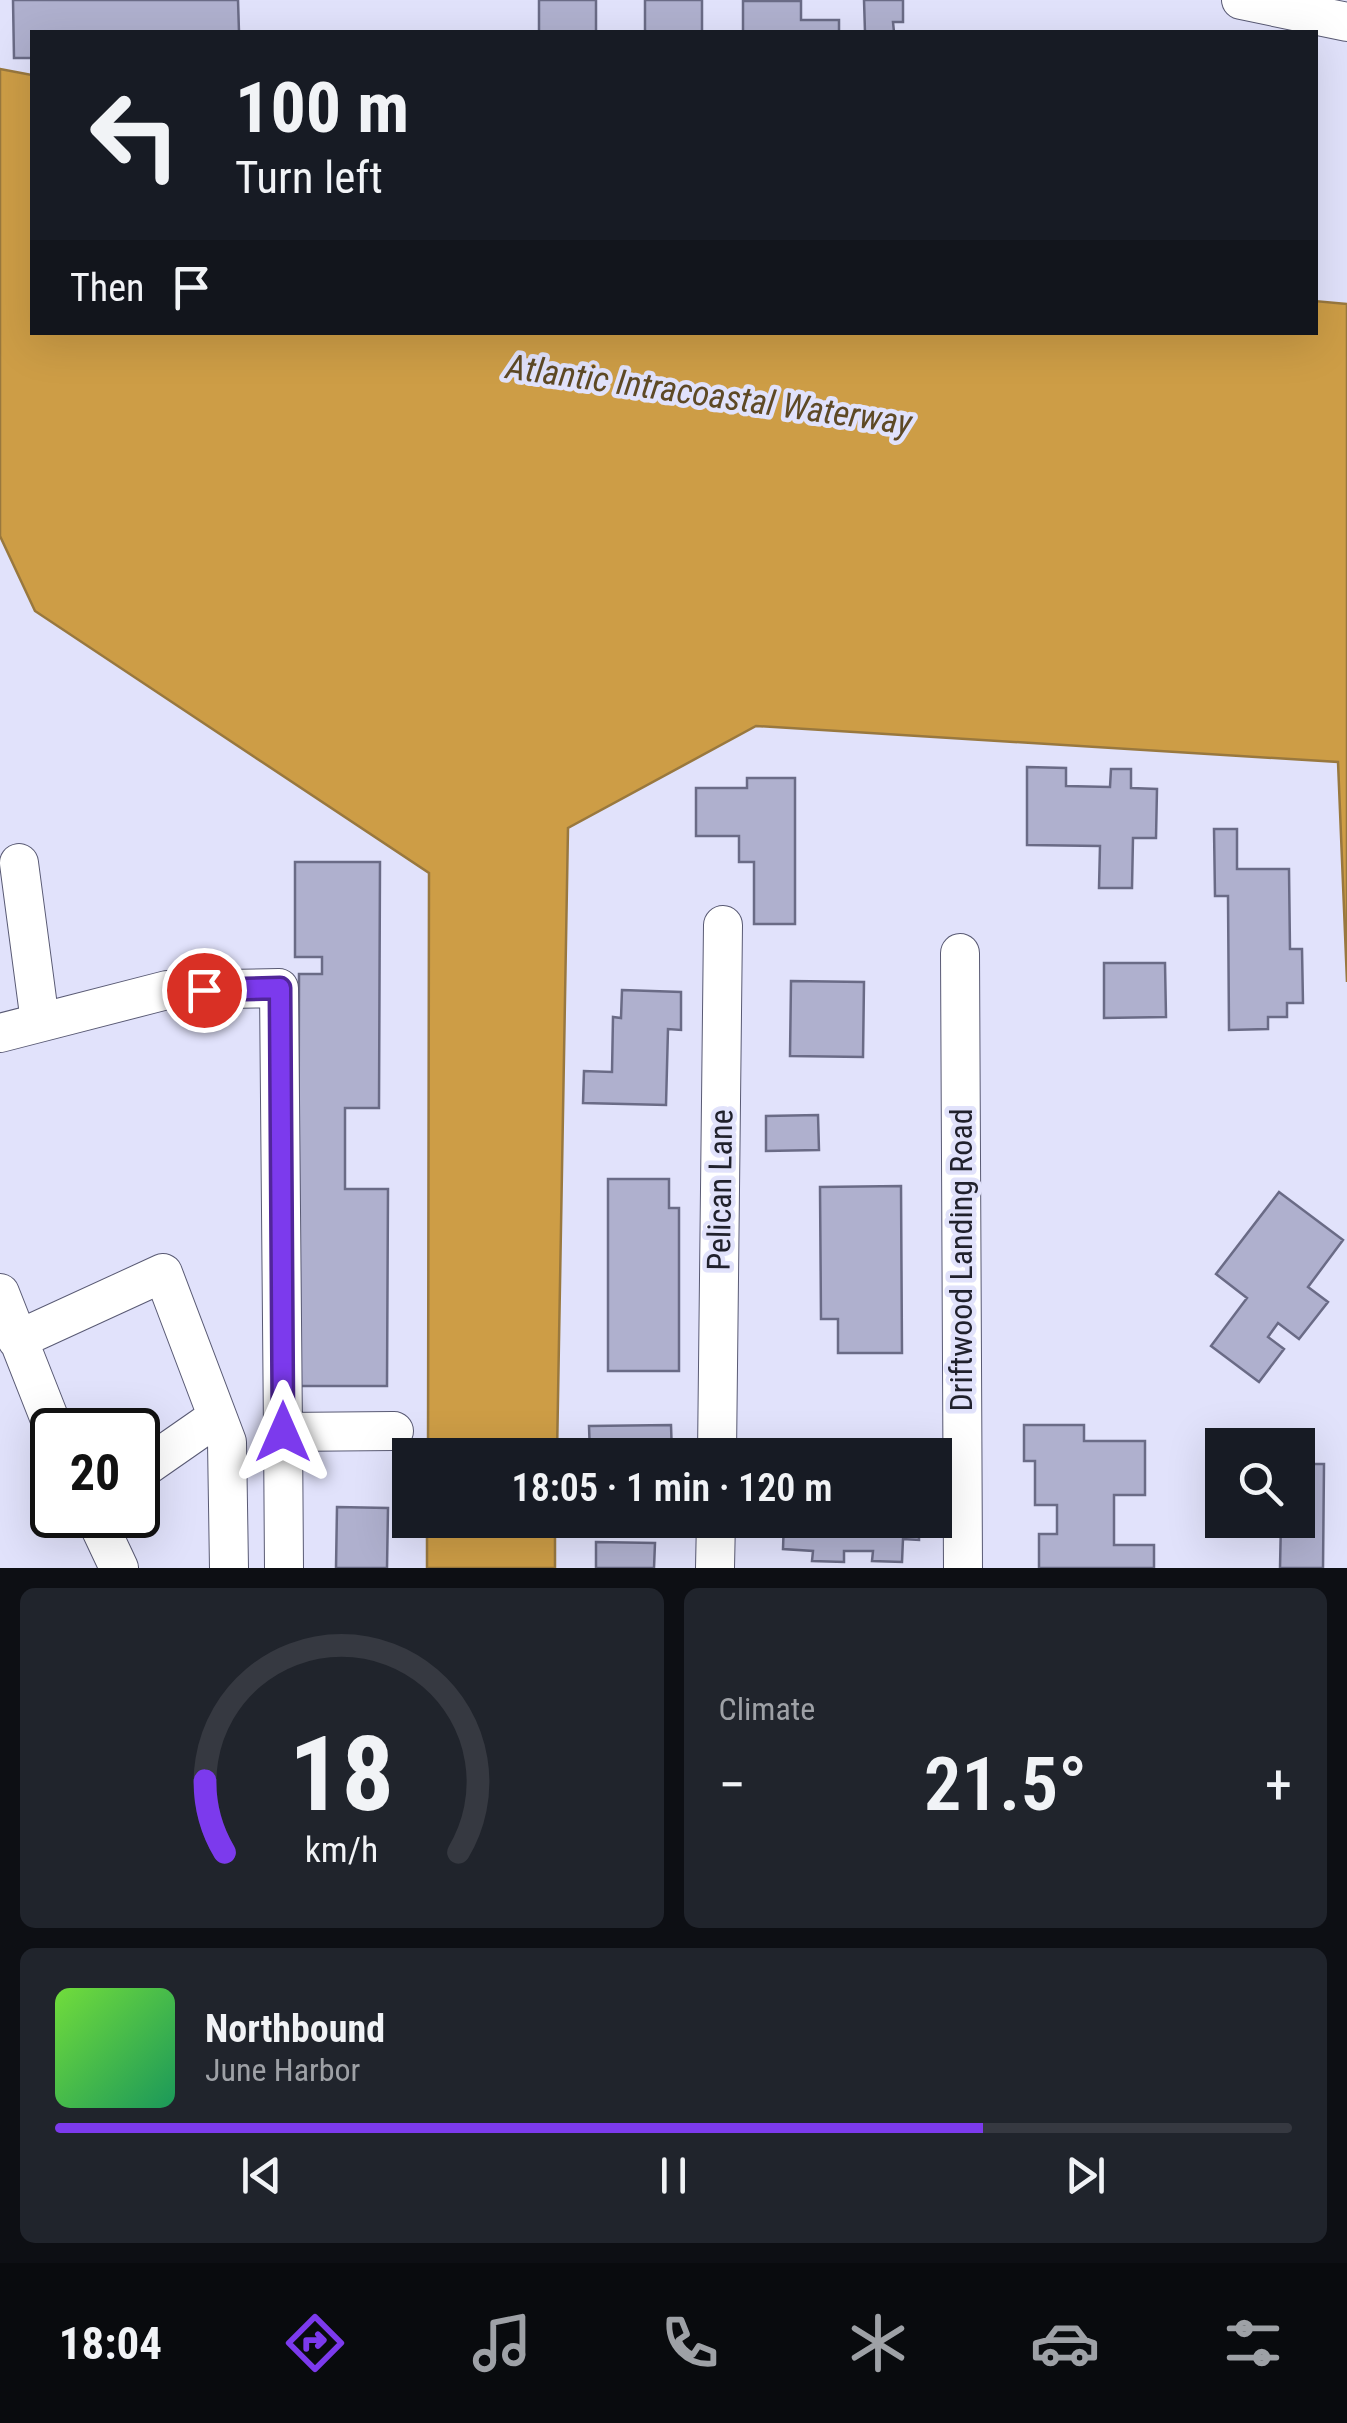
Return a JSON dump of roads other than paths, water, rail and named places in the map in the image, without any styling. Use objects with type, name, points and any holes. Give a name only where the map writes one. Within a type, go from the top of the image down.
[{"type":"street","points":[[1241,0],[1280,5],[1347,22]]},
{"type":"street","points":[[19,863],[40,1022]]},
{"type":"street","name":"Pelican Lane","points":[[717,1438],[723,924]]},
{"type":"street","name":"Driftwood Landing Road","points":[[960,953],[963,1568]]},
{"type":"street","points":[[0,1033],[166,990],[280,988],[284,1568]]},
{"type":"street","points":[[17,1340],[163,1273],[226,1442],[229,1568]]},
{"type":"street","points":[[0,1293],[45,1408]]},
{"type":"street","points":[[160,1457],[217,1417]]},
{"type":"street","points":[[283,1432],[394,1431]]},
{"type":"street","points":[[105,1538],[119,1568]]},
{"type":"street","points":[[715,1568],[716,1538]]},
{"type":"water","name":"Atlantic Intracoastal Waterway","points":[[0,69],[30,75],[30,335],[1318,335],[1318,301],[1347,304],[1347,982],[1338,762],[756,726],[568,828],[557,1438],[428,1438],[429,873],[35,611],[0,536]]},
{"type":"water","points":[[427,1538],[555,1538],[555,1568],[427,1568]]}]
